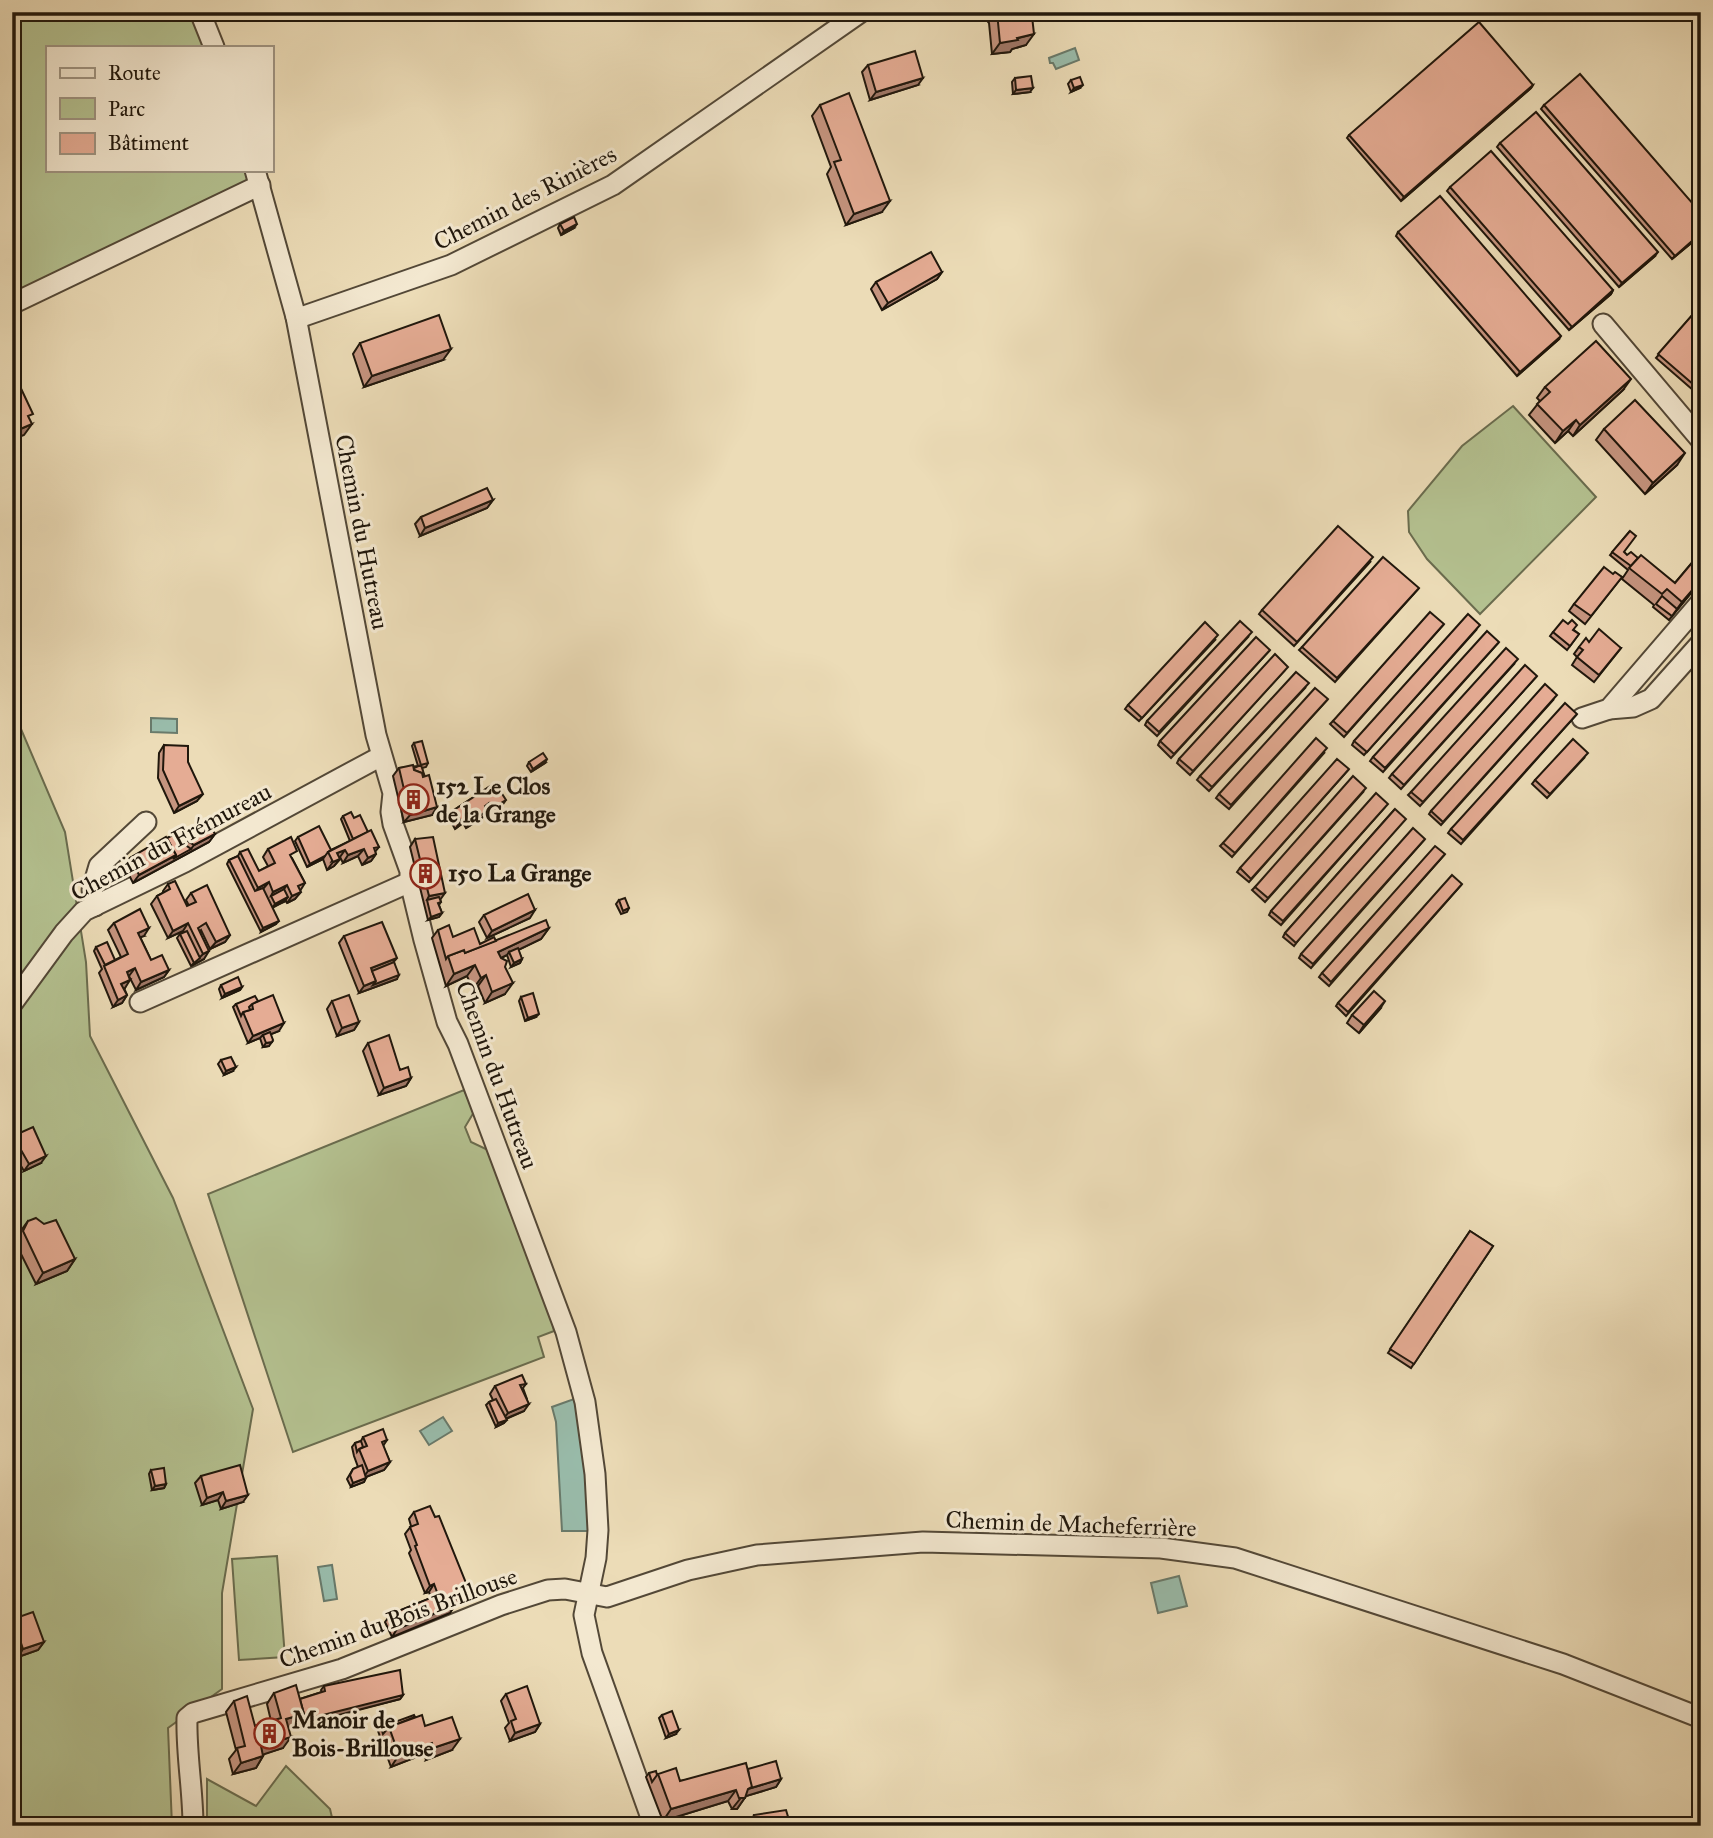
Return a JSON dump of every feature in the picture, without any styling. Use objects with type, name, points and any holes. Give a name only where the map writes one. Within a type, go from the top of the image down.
[{"type":"street","points":[[200,12],[214,46]]},
{"type":"street","name":"Chemin des Rinières","points":[[296,317],[451,265],[612,185],[861,12]]},
{"type":"street","points":[[12,303],[258,177]]},
{"type":"street","name":"Chemin du Hutreau","points":[[258,177],[296,317],[351,612],[382,759],[393,793],[393,824],[410,871],[410,882],[447,1022],[463,1057],[566,1332],[576,1366],[592,1440],[596,1480],[598,1545],[584,1615],[587,1637],[654,1826]]},
{"type":"street","points":[[1603,324],[1701,440]]},
{"type":"street","points":[[1609,709],[1701,602]]},
{"type":"street","points":[[1582,718],[1609,709],[1633,707],[1651,699],[1701,643]]},
{"type":"street","name":"Chemin du Frémureau","points":[[12,1004],[64,933],[84,911],[185,862],[374,760],[382,759]]},
{"type":"street","points":[[95,906],[92,890],[99,866],[146,822]]},
{"type":"street","points":[[140,1002],[410,882]]},
{"type":"street","name":"Chemin de Macheferrière","points":[[588,1593],[607,1597],[722,1561],[841,1547],[923,1542],[1161,1548],[1235,1558],[1270,1569],[1563,1664],[1701,1718]]},
{"type":"street","name":"Chemin du Bois Brillouse","points":[[193,1826],[187,1718],[192,1713],[342,1669],[524,1597],[556,1589],[588,1593]]},
{"type":"green space","points":[[12,12],[189,12],[204,46],[46,46],[46,172],[250,172],[253,183],[12,297]]},
{"type":"green space","points":[[1513,406],[1596,497],[1480,614],[1427,559],[1409,532],[1408,511],[1462,446]]},
{"type":"green space","points":[[12,708],[65,832],[86,962],[90,1036],[173,1198],[253,1409],[222,1593],[222,1689],[168,1728],[172,1826],[12,1826]]},
{"type":"green space","points":[[464,1090],[474,1112],[465,1127],[471,1142],[488,1150],[551,1311],[554,1331],[538,1337],[544,1357],[293,1452],[208,1194]]},
{"type":"green space","points":[[277,1556],[285,1657],[239,1660],[232,1559]]},
{"type":"green space","points":[[286,1766],[330,1809],[334,1826],[207,1826],[207,1779],[256,1806]]},
{"type":"shaded area","points":[[1075,48],[1079,60],[1056,69],[1053,63],[1050,63],[1049,58]]},
{"type":"shaded area","points":[[151,718],[177,719],[177,733],[151,732]]},
{"type":"shaded area","points":[[574,1399],[584,1441],[590,1531],[562,1531],[556,1422],[552,1407]]},
{"type":"shaded area","points":[[443,1417],[452,1431],[429,1445],[420,1431]]},
{"type":"shaded area","points":[[332,1565],[337,1599],[324,1601],[318,1567]]},
{"type":"shaded area","points":[[1179,1576],[1187,1606],[1158,1613],[1151,1583]]},
{"type":"building","points":[[997,12],[1036,12],[1037,15],[1032,16],[1034,34],[1000,43]]},
{"type":"building","points":[[1479,22],[1533,85],[1404,197],[1349,135]]},
{"type":"building","points":[[915,51],[923,78],[876,92],[868,65]]},
{"type":"building","points":[[1580,74],[1701,213],[1701,233],[1675,256],[1544,105]]},
{"type":"building","points":[[1031,76],[1033,88],[1016,90],[1015,78]]},
{"type":"building","points":[[1080,77],[1083,85],[1074,88],[1071,80]]},
{"type":"building","points":[[849,93],[890,201],[854,214],[834,162],[841,160],[820,105]]},
{"type":"building","points":[[1536,112],[1658,252],[1622,283],[1500,143]]},
{"type":"building","points":[[1491,151],[1613,290],[1572,327],[1450,187]]},
{"type":"building","points":[[1440,196],[1561,336],[1520,372],[1398,232]]},
{"type":"building","points":[[574,217],[577,224],[564,231],[560,224]]},
{"type":"building","points":[[931,252],[942,272],[888,303],[876,282]]},
{"type":"building","points":[[1701,305],[1701,391],[1658,354]]},
{"type":"building","points":[[439,315],[451,349],[372,376],[360,343]]},
{"type":"building","points":[[1596,341],[1631,379],[1580,425],[1576,420],[1563,431],[1537,404],[1550,392],[1545,387]]},
{"type":"building","points":[[17,380],[33,414],[28,416],[32,424],[14,429],[19,440],[12,443],[12,382]]},
{"type":"building","points":[[1635,400],[1685,453],[1653,483],[1604,429]]},
{"type":"building","points":[[487,488],[493,500],[425,528],[421,517]]},
{"type":"building","points":[[1338,526],[1373,557],[1297,642],[1262,610]]},
{"type":"building","points":[[1630,531],[1636,536],[1624,552],[1627,555],[1631,552],[1638,558],[1631,566],[1612,552]]},
{"type":"building","points":[[1701,552],[1701,580],[1682,602],[1667,589],[1662,594],[1629,568],[1641,555],[1675,583]]},
{"type":"building","points":[[1383,557],[1419,588],[1337,678],[1302,647]]},
{"type":"building","points":[[1604,567],[1622,577],[1591,616],[1574,604]]},
{"type":"building","points":[[1662,596],[1677,609],[1672,616],[1656,604]]},
{"type":"building","points":[[1430,612],[1444,624],[1347,733],[1333,721]]},
{"type":"building","points":[[1468,614],[1480,625],[1367,752],[1354,741]]},
{"type":"building","points":[[1563,620],[1568,624],[1572,620],[1577,625],[1573,630],[1579,634],[1570,646],[1553,632]]},
{"type":"building","points":[[1240,621],[1252,632],[1159,732],[1147,721]]},
{"type":"building","points":[[1205,622],[1218,635],[1142,718],[1128,705]]},
{"type":"building","points":[[1599,629],[1621,648],[1599,675],[1577,657],[1583,650],[1579,647],[1586,638],[1589,642]]},
{"type":"building","points":[[1487,631],[1499,642],[1385,768],[1373,757]]},
{"type":"building","points":[[1256,637],[1270,650],[1174,754],[1160,741]]},
{"type":"building","points":[[1506,648],[1518,659],[1404,785],[1392,774]]},
{"type":"building","points":[[1275,654],[1288,667],[1193,771],[1179,759]]},
{"type":"building","points":[[1525,665],[1537,676],[1423,802],[1411,792]]},
{"type":"building","points":[[1296,672],[1309,683],[1212,787],[1200,776]]},
{"type":"building","points":[[1545,684],[1557,695],[1443,822],[1431,811]]},
{"type":"building","points":[[1315,688],[1328,699],[1231,805],[1219,794]]},
{"type":"building","points":[[1565,703],[1577,714],[1463,840],[1451,829]]},
{"type":"building","points":[[1316,738],[1327,748],[1235,853],[1223,843]]},
{"type":"building","points":[[1573,739],[1588,753],[1550,794],[1535,780]]},
{"type":"building","points":[[422,741],[428,763],[421,765],[414,743]]},
{"type":"building","points":[[164,745],[188,746],[188,762],[203,794],[179,806],[163,770]]},
{"type":"building","points":[[543,753],[547,759],[533,769],[529,762]]},
{"type":"building","points":[[1337,759],[1349,769],[1251,879],[1240,868]]},
{"type":"building","name":"152 Le Clos de la Grange","points":[[413,765],[414,770],[422,773],[423,777],[429,775],[437,807],[410,815],[399,768]]},
{"type":"building","points":[[421,765],[425,777],[414,770]]},
{"type":"building","points":[[1353,776],[1366,788],[1268,898],[1255,887]]},
{"type":"building","points":[[495,783],[506,800],[492,808],[489,803],[485,806],[487,811],[471,821],[468,816],[461,821],[454,810]]},
{"type":"building","points":[[1376,793],[1388,804],[1283,921],[1271,911]]},
{"type":"building","points":[[1395,809],[1406,819],[1296,943],[1285,933]]},
{"type":"building","points":[[351,812],[354,818],[360,815],[368,832],[353,839],[343,816]]},
{"type":"building","points":[[207,820],[215,834],[194,845],[180,836]]},
{"type":"building","points":[[319,826],[331,850],[310,864],[298,837]]},
{"type":"building","points":[[1413,828],[1425,839],[1313,964],[1301,954]]},
{"type":"building","points":[[371,830],[379,847],[374,848],[376,854],[368,858],[364,849],[348,855],[345,850],[337,853],[340,859],[333,862],[328,852]]},
{"type":"building","points":[[175,834],[177,839],[191,849],[173,859],[176,855],[167,838]]},
{"type":"building","points":[[166,837],[176,855],[139,875],[130,858]]},
{"type":"building","points":[[291,837],[297,851],[290,855],[305,883],[298,886],[301,892],[292,896],[287,885],[273,892],[269,882],[258,888],[240,852],[248,849],[259,871],[275,863],[268,849]]},
{"type":"building","points":[[433,837],[445,893],[429,896],[415,839]]},
{"type":"building","points":[[1435,846],[1445,854],[1331,982],[1322,973]]},
{"type":"building","points":[[238,856],[255,891],[263,888],[279,921],[263,928],[229,860]]},
{"type":"building","points":[[1452,875],[1462,884],[1348,1012],[1338,1003]]},
{"type":"building","points":[[175,881],[187,906],[196,902],[191,893],[207,885],[230,935],[216,942],[206,923],[198,928],[209,951],[203,954],[188,923],[173,931],[157,896],[170,889],[168,884]]},
{"type":"building","points":[[284,889],[288,897],[275,904],[271,896]]},
{"type":"building","points":[[528,894],[535,910],[492,931],[484,915]]},
{"type":"building","points":[[439,897],[442,913],[431,917],[427,900]]},
{"type":"building","points":[[625,898],[629,908],[623,911],[619,900]]},
{"type":"building","points":[[140,909],[149,928],[138,933],[151,960],[162,955],[169,970],[141,982],[135,968],[127,972],[130,980],[121,984],[127,995],[118,1000],[104,966],[128,954],[114,923]]},
{"type":"building","points":[[546,920],[549,928],[498,952],[501,958],[507,961],[505,967],[513,983],[492,992],[486,975],[481,978],[475,965],[454,974],[448,956],[464,950],[465,953]]},
{"type":"building","points":[[382,922],[397,958],[371,968],[376,981],[364,986],[344,936]]},
{"type":"building","points":[[449,925],[453,937],[474,928],[480,944],[494,937],[496,941],[465,953],[464,950],[446,959],[438,930]]},
{"type":"building","points":[[187,931],[200,958],[194,963],[180,934]]},
{"type":"building","points":[[107,942],[115,960],[105,965],[96,947]]},
{"type":"building","points":[[518,948],[522,959],[514,963],[509,952]]},
{"type":"building","points":[[394,962],[399,975],[373,985],[376,981],[372,971]]},
{"type":"building","points":[[238,977],[242,987],[225,994],[221,985]]},
{"type":"building","points":[[1374,991],[1385,1001],[1364,1025],[1352,1015]]},
{"type":"building","points":[[533,993],[539,1014],[528,1018],[521,997]]},
{"type":"building","points":[[273,995],[284,1023],[253,1036],[243,1012],[253,1009],[252,1004]]},
{"type":"building","points":[[349,995],[359,1022],[342,1028],[332,1001]]},
{"type":"building","points":[[255,996],[258,1001],[241,1016],[236,1004]]},
{"type":"building","points":[[270,1032],[273,1040],[266,1043],[263,1035]]},
{"type":"building","points":[[389,1035],[400,1070],[408,1067],[411,1078],[384,1088],[368,1043]]},
{"type":"building","points":[[231,1057],[236,1067],[226,1071],[221,1060]]},
{"type":"building","points":[[33,1127],[46,1156],[29,1164],[13,1136]]},
{"type":"building","points":[[36,1218],[44,1224],[56,1220],[75,1259],[43,1273],[23,1231],[28,1221]]},
{"type":"building","points":[[1470,1231],[1493,1246],[1414,1364],[1390,1349]]},
{"type":"building","points":[[522,1375],[526,1384],[520,1385],[529,1404],[508,1413],[495,1386]]},
{"type":"building","points":[[496,1399],[507,1420],[498,1423],[489,1402]]},
{"type":"building","points":[[383,1429],[387,1440],[382,1442],[390,1462],[368,1471],[359,1449],[367,1446],[363,1437]]},
{"type":"building","points":[[361,1441],[363,1447],[357,1452],[355,1443]]},
{"type":"building","points":[[240,1465],[248,1495],[226,1501],[223,1492],[207,1498],[201,1476]]},
{"type":"building","points":[[362,1465],[366,1478],[353,1483],[350,1475],[353,1469]]},
{"type":"building","points":[[164,1468],[166,1484],[155,1486],[151,1470]]},
{"type":"building","points":[[430,1506],[435,1517],[439,1516],[470,1593],[453,1600],[455,1605],[397,1629],[391,1614],[438,1595],[434,1584],[430,1586],[410,1527],[418,1524],[414,1512]]},
{"type":"building","points":[[33,1612],[44,1642],[23,1649],[21,1643],[12,1646],[12,1635],[18,1633],[13,1619]]},
{"type":"building","points":[[400,1670],[403,1695],[299,1721],[304,1714],[300,1699],[325,1691],[324,1686]]},
{"type":"building","points":[[296,1685],[304,1714],[286,1719],[291,1737],[261,1746],[263,1756],[241,1763],[237,1748],[245,1746],[234,1701],[247,1696],[255,1726],[281,1718],[274,1693]]},
{"type":"building","points":[[527,1686],[540,1724],[515,1733],[511,1721],[516,1719],[506,1694]]},
{"type":"building","points":[[672,1711],[679,1730],[669,1734],[662,1715]]},
{"type":"building","points":[[414,1715],[415,1717],[389,1727],[383,1734],[381,1727]]},
{"type":"building","points":[[422,1715],[425,1726],[452,1717],[460,1739],[433,1748],[432,1743],[399,1755],[389,1727]]},
{"type":"building","points":[[776,1761],[781,1779],[751,1788],[748,1769]]},
{"type":"building","points":[[746,1763],[752,1787],[748,1789],[745,1798],[739,1798],[736,1790],[671,1809],[658,1774],[676,1768],[680,1781]]},
{"type":"building","points":[[656,1771],[657,1775],[652,1782],[649,1773]]},
{"type":"building","points":[[786,1810],[789,1820],[756,1824],[754,1815]]},
{"type":"building","points":[[687,1819],[690,1825],[749,1820],[750,1826],[672,1826]]},
{"type":"place","name":"152 Le Clos de la Grange","points":[[413,800]]},
{"type":"place","name":"150 La Grange","points":[[425,873]]},
{"type":"place","name":"Manoir de Bois-Brillouse","points":[[269,1734]]}]
